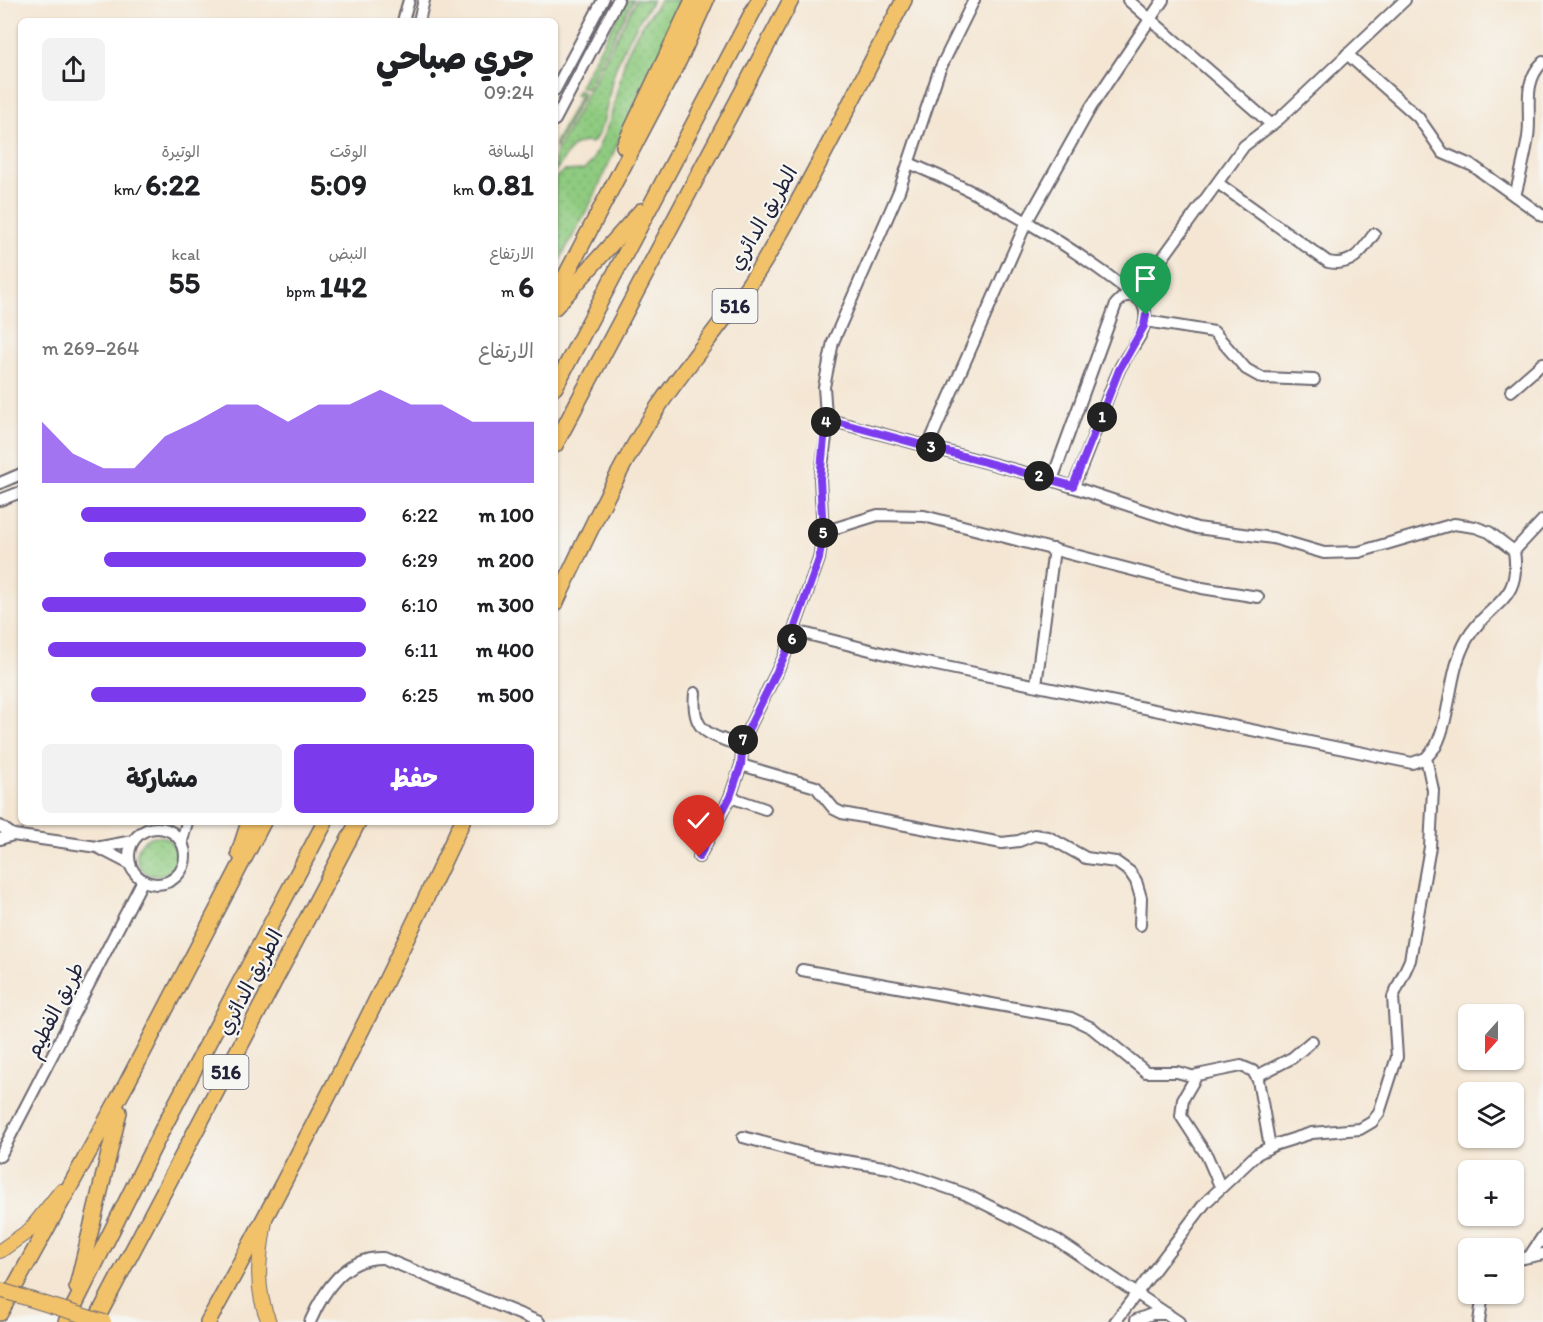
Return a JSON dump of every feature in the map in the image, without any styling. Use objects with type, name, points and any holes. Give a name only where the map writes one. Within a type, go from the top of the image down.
[{"type":"highway","points":[[619,175],[620,158],[628,135],[693,0]]},
{"type":"highway","points":[[558,290],[681,56],[706,0]]},
{"type":"highway","points":[[558,381],[759,0]]},
{"type":"highway","points":[[558,439],[791,0]]},
{"type":"highway","name":"الطريق الدائري","points":[[558,598],[605,499],[634,446],[665,397],[724,321],[765,260],[904,0]]},
{"type":"highway","points":[[558,305],[655,196]]},
{"type":"highway","points":[[232,882],[248,825]]},
{"type":"highway","points":[[0,1313],[127,1083],[261,825]]},
{"type":"highway","name":"الطريق الدائري","points":[[71,1320],[168,1120],[323,825]]},
{"type":"highway","name":"الطريق الدائري","points":[[95,1322],[356,825]]},
{"type":"highway","points":[[208,1322],[266,1217],[380,992],[461,825]]},
{"type":"highway","points":[[71,1320],[108,1153],[127,1083]]},
{"type":"main road","points":[[0,1251],[30,1230],[79,1172]]},
{"type":"main road","points":[[266,1217],[258,1277],[263,1307],[269,1322]]},
{"type":"main road","points":[[0,1290],[104,1322]]},
{"type":"main road","points":[[0,1298],[71,1320]]},
{"type":"street","points":[[404,18],[409,0]]},
{"type":"street","points":[[420,18],[424,0]]},
{"type":"street","points":[[558,84],[603,0]]},
{"type":"street","points":[[558,114],[618,0]]},
{"type":"street","points":[[699,857],[730,797],[741,765],[741,746],[776,677],[795,631],[819,559],[823,532],[820,490],[826,419],[825,376],[833,342],[909,163],[939,71],[974,0]]},
{"type":"street","points":[[1128,0],[1272,125]]},
{"type":"street","points":[[928,446],[1027,221],[1091,107],[1163,0]]},
{"type":"street","points":[[1052,480],[1116,304],[1123,297],[1135,296],[1219,184],[1244,146],[1272,125],[1405,0]]},
{"type":"street","points":[[1347,54],[1418,117],[1443,153],[1473,166],[1543,216]]},
{"type":"street","points":[[1515,196],[1528,136],[1528,88],[1532,76],[1543,62]]},
{"type":"street","points":[[909,163],[969,189],[1027,221],[1083,256],[1143,304],[1146,321],[1119,370],[1073,486]]},
{"type":"street","points":[[1219,184],[1328,262],[1339,263],[1353,259],[1374,234]]},
{"type":"street","points":[[1146,321],[1214,332],[1246,369],[1262,378],[1314,380]]},
{"type":"street","points":[[1512,391],[1543,363]]},
{"type":"street","points":[[795,631],[893,656],[1412,763],[1426,758],[1438,742],[1455,669],[1465,642],[1481,619],[1503,600],[1513,587],[1516,570],[1514,551],[1489,532],[1468,525],[1454,524],[1359,552],[1324,553],[1273,538],[1224,533],[1189,526],[1073,486],[826,419]]},
{"type":"street","points":[[0,483],[18,475]]},
{"type":"street","points":[[0,500],[18,493]]},
{"type":"street","points":[[823,532],[868,517],[911,514],[937,518],[1202,588],[1258,597]]},
{"type":"street","points":[[1514,551],[1543,520]]},
{"type":"street","points":[[1035,685],[1054,549]]},
{"type":"street","points":[[695,693],[694,714],[700,727],[712,735],[741,746]]},
{"type":"street","points":[[1115,1322],[1195,1214],[1220,1186],[1257,1154],[1270,1147],[1321,1131],[1360,1129],[1372,1122],[1379,1113],[1397,1057],[1393,997],[1410,960],[1430,847],[1433,790],[1426,758]]},
{"type":"street","points":[[741,765],[816,787],[834,809],[842,813],[1002,843],[1043,835],[1086,858],[1116,862],[1130,872],[1136,881],[1142,907],[1140,925]]},
{"type":"street","points":[[730,797],[765,809]]},
{"type":"street","points":[[130,864],[130,848],[133,841],[145,831],[162,825],[182,841]]},
{"type":"street","points":[[0,826],[14,835],[97,848],[130,864],[143,880],[164,884],[181,872],[185,862],[182,841],[186,825]]},
{"type":"street","points":[[0,839],[14,835]]},
{"type":"street","points":[[97,848],[133,841]]},
{"type":"street","name":"طريق الفطيم","points":[[0,1156],[143,880]]},
{"type":"street","points":[[802,970],[1071,1018],[1092,1028],[1146,1072],[1177,1072],[1195,1077]]},
{"type":"street","points":[[1257,1076],[1292,1058],[1312,1041]]},
{"type":"street","points":[[1220,1186],[1207,1156],[1181,1116],[1182,1103],[1195,1077],[1206,1072],[1241,1066],[1251,1069],[1257,1076],[1270,1147]]},
{"type":"street","points":[[743,1137],[813,1156],[890,1168],[940,1184],[1035,1227],[1179,1322]]},
{"type":"street","points":[[1531,1254],[1543,1236]]},
{"type":"street","points":[[1524,1256],[1543,1254]]},
{"type":"street","points":[[310,1322],[344,1271],[355,1262],[368,1257],[382,1258],[539,1322]]},
{"type":"street","points":[[1479,1322],[1481,1304]]},
{"type":"street","points":[[1124,1310],[1138,1321],[1152,1314],[1168,1314]]},
{"type":"green space","points":[[626,0],[633,0],[586,89],[580,86]]},
{"type":"green space","points":[[636,0],[653,0],[622,53],[614,73],[601,127],[592,143],[584,142],[573,146],[558,167],[558,149]]},
{"type":"green space","points":[[660,0],[686,0],[634,106],[595,195],[558,263],[558,175],[563,171],[584,170],[592,162],[610,120],[626,55],[637,33]]},
{"type":"green space","points":[[578,90],[584,93],[558,143],[558,137],[580,96],[575,95]]},
{"type":"green space","points":[[157,836],[171,842],[177,856],[171,870],[157,876],[143,870],[137,856],[143,842]]},
{"type":"route","points":[[699,857],[730,797],[741,765],[743,740],[776,677],[795,631],[819,559],[823,532],[820,479],[825,455],[826,419],[1073,486],[1091,446],[1115,379],[1142,331],[1146,315]]}]
